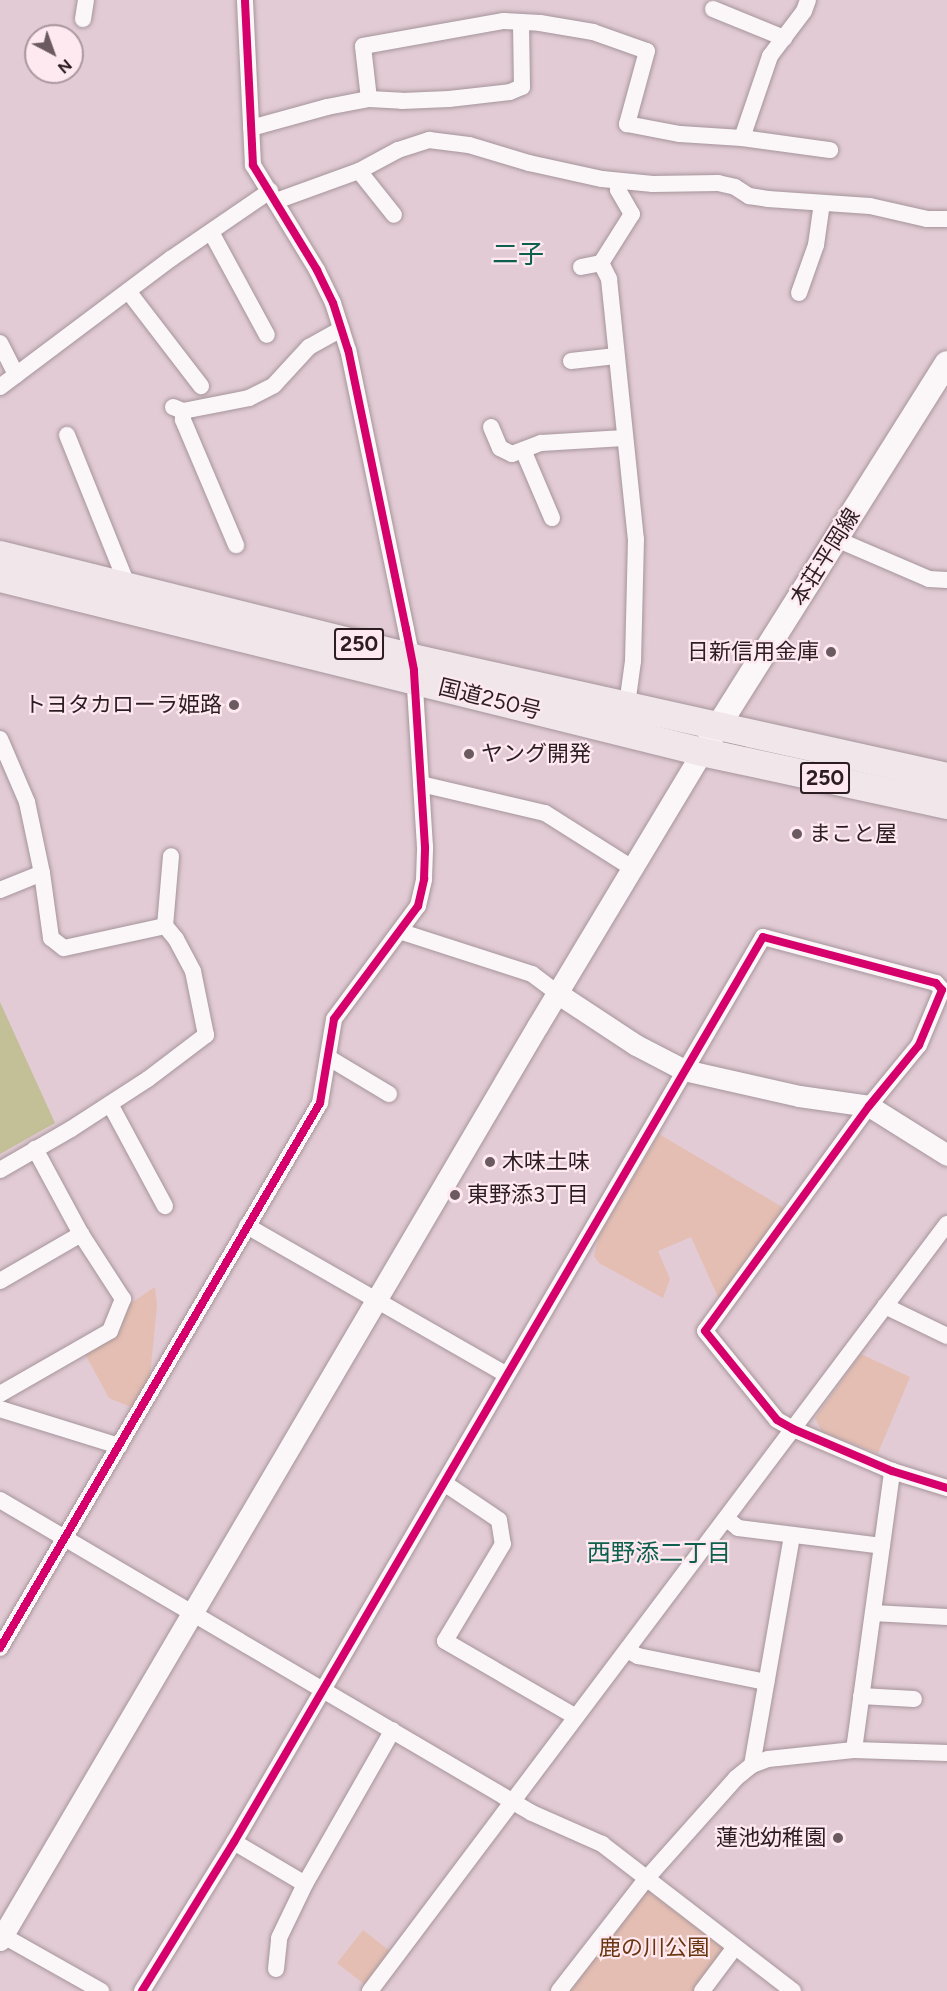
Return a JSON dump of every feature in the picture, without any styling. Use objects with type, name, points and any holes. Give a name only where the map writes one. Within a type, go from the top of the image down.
[{"type":"highway","name":"国道250号","points":[[0,555],[128,587],[702,752],[947,805]]},
{"type":"highway","name":"国道250号","points":[[0,578],[413,669],[627,705],[947,777]]},
{"type":"main road","name":"本荘平岡線","points":[[702,752],[947,363]]},
{"type":"street","points":[[83,19],[86,0]]},
{"type":"street","points":[[0,1648],[320,1103],[334,1019],[402,932],[418,906],[424,879],[421,784],[413,669],[348,350],[333,303],[317,270],[253,165],[245,0]]},
{"type":"street","points":[[742,138],[771,56],[804,11],[807,0]]},
{"type":"street","points":[[713,9],[784,38]]},
{"type":"street","points":[[369,99],[363,46],[504,21],[521,22],[593,32],[647,51],[627,124],[680,134],[742,138],[830,150]]},
{"type":"street","points":[[251,128],[327,107],[369,99],[402,101],[449,99],[510,92],[522,87],[521,22]]},
{"type":"street","points":[[0,387],[211,232],[273,196],[359,171],[398,150],[429,140],[469,145],[530,163],[618,181],[653,184],[718,183],[735,187],[749,196],[870,206],[927,219],[947,219]]},
{"type":"street","points":[[359,171],[394,215]]},
{"type":"street","points":[[581,267],[601,263],[632,214],[618,190],[618,181]]},
{"type":"street","points":[[799,294],[816,245],[822,203]]},
{"type":"street","points":[[211,232],[267,335]]},
{"type":"street","points":[[601,263],[609,279],[636,539],[633,661],[627,705]]},
{"type":"street","points":[[128,291],[201,386]]},
{"type":"street","points":[[236,545],[178,409],[249,398],[274,385],[309,348],[341,329]]},
{"type":"street","points":[[0,344],[16,375]]},
{"type":"street","points":[[571,361],[616,356]]},
{"type":"street","points":[[491,427],[500,448],[512,454],[541,443],[624,438]]},
{"type":"street","points":[[67,435],[128,587]]},
{"type":"street","points":[[523,450],[552,518]]},
{"type":"street","points":[[836,539],[929,579],[947,580]]},
{"type":"street","points":[[0,739],[27,802],[42,873],[51,938],[64,948],[165,926]]},
{"type":"street","points":[[101,1991],[1,1936],[194,1613],[375,1300],[702,752]]},
{"type":"street","points":[[421,784],[545,813],[632,868]]},
{"type":"street","points":[[0,1170],[110,1104],[206,1035],[193,971],[176,939],[165,926],[171,856]]},
{"type":"street","points":[[0,890],[42,873]]},
{"type":"street","points":[[402,932],[532,974],[636,1045],[684,1070],[800,1096],[869,1106],[947,1155]]},
{"type":"street","points":[[142,1991],[234,1842],[763,937],[936,983],[942,990],[918,1045],[869,1106],[705,1331],[777,1420],[793,1430],[892,1470],[947,1488]]},
{"type":"street","points":[[329,1058],[389,1094]]},
{"type":"street","points":[[110,1104],[165,1206]]},
{"type":"street","points":[[0,1394],[110,1332],[123,1299],[81,1234],[35,1149]]},
{"type":"street","points":[[370,1991],[947,1224]]},
{"type":"street","points":[[247,1226],[506,1374]]},
{"type":"street","points":[[0,1281],[81,1234]]},
{"type":"street","points":[[885,1306],[947,1336]]},
{"type":"street","points":[[0,1409],[119,1446]]},
{"type":"street","points":[[854,1750],[892,1470]]},
{"type":"street","points":[[444,1483],[499,1520],[503,1544],[445,1641],[576,1717]]},
{"type":"street","points":[[0,1500],[532,1813],[602,1844],[793,1991]]},
{"type":"street","points":[[727,1519],[738,1528],[882,1546]]},
{"type":"street","points":[[752,1765],[792,1535]]},
{"type":"street","points":[[873,1613],[947,1617]]},
{"type":"street","points":[[627,1650],[638,1656],[766,1682]]},
{"type":"street","points":[[861,1696],[914,1699]]},
{"type":"street","points":[[276,1969],[279,1938],[305,1884],[393,1730]]},
{"type":"street","points":[[560,1991],[647,1878],[736,1778],[752,1765],[768,1759],[854,1750],[947,1753]]},
{"type":"street","points":[[234,1842],[305,1884]]},
{"type":"street","points":[[702,1991],[735,1947]]},
{"type":"green space","points":[[659,1134],[784,1208],[719,1299],[691,1237],[658,1251],[670,1279],[663,1298],[599,1263],[594,1256],[599,1236]]},
{"type":"green space","points":[[155,1287],[157,1306],[150,1375],[133,1408],[109,1398],[85,1354],[120,1332],[128,1305]]},
{"type":"green space","points":[[861,1354],[910,1377],[878,1453],[822,1432],[815,1418]]},
{"type":"green space","name":"鹿の川公園","points":[[647,1890],[726,1950],[694,1991],[570,1991]]},
{"type":"green space","points":[[363,1930],[391,1952],[366,1985],[337,1963]]},
{"type":"shaded area","points":[[0,1002],[55,1123],[0,1154]]},
{"type":"cycle path","points":[[0,1648],[320,1103],[334,1019],[418,906],[424,879],[425,847],[414,670],[406,629],[348,350],[333,303],[317,270],[253,165],[245,0]]},
{"type":"cycle path","points":[[142,1991],[234,1842],[763,937],[936,983],[942,990],[919,1045],[869,1106],[705,1331],[777,1420],[892,1471],[947,1488]]},
{"type":"place","name":"日新信用金庫","points":[[831,652]]},
{"type":"place","name":"トヨタカローラ姫路","points":[[234,705]]},
{"type":"place","name":"ヤング開発","points":[[469,754]]},
{"type":"place","name":"まこと屋","points":[[797,834]]},
{"type":"place","name":"木味土味","points":[[490,1162]]},
{"type":"place","name":"東野添3丁目","points":[[455,1195]]},
{"type":"place","name":"蓮池幼稚園","points":[[838,1838]]},
{"type":"district","name":"二子","points":[[518,255]]},
{"type":"district","name":"西野添二丁目","points":[[659,1553]]}]
